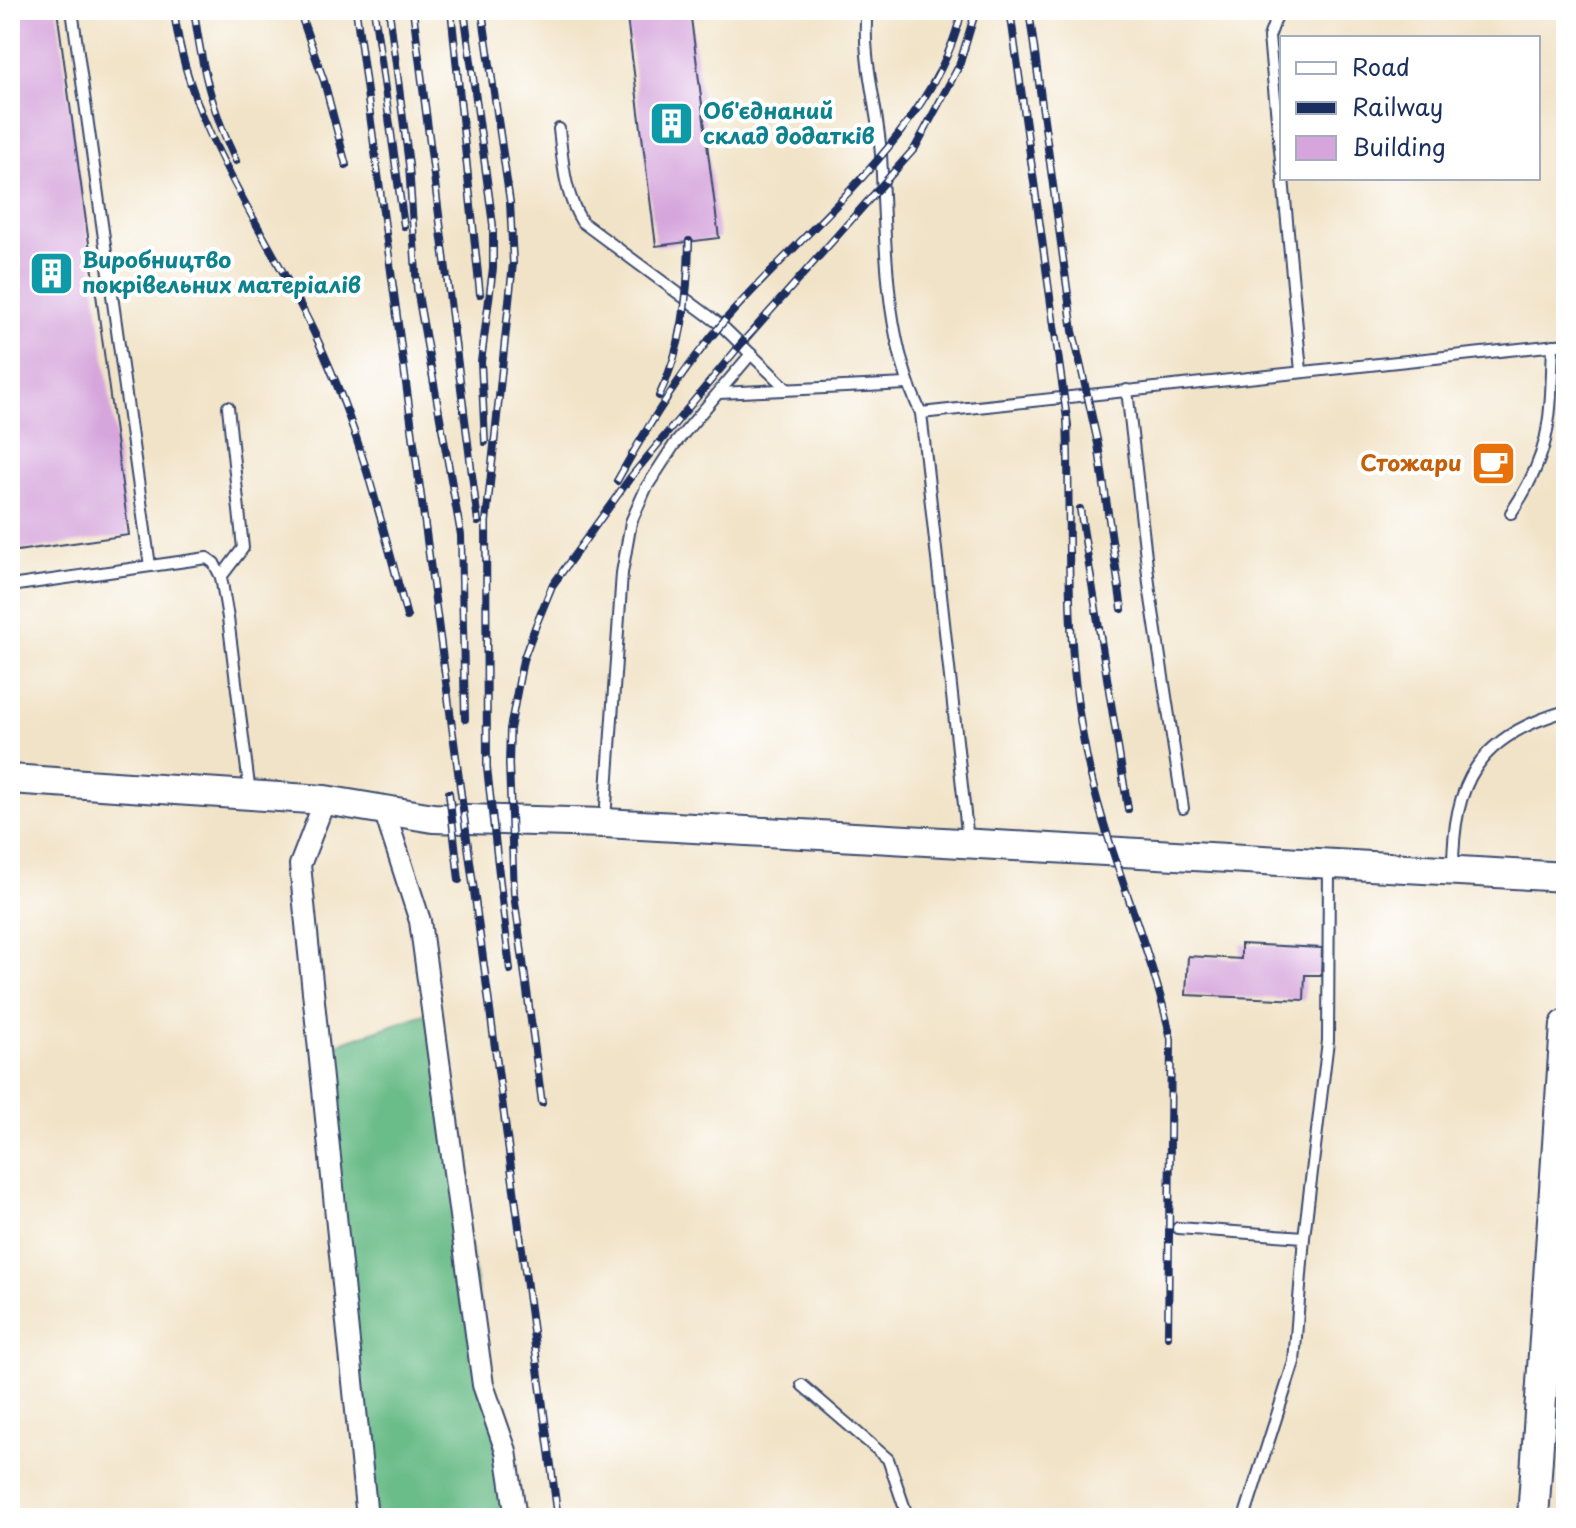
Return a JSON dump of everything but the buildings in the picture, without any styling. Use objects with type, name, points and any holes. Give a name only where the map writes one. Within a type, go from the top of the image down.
[{"type":"main road","points":[[1533,1518],[1566,1025]]},
{"type":"street","points":[[10,779],[325,800],[433,818],[605,823],[1566,877]]},
{"type":"street","points":[[325,800],[300,865],[367,1518]]},
{"type":"street","points":[[384,810],[420,921],[483,1385],[506,1451],[516,1518]]},
{"type":"lane","points":[[72,10],[150,566]]},
{"type":"lane","points":[[867,10],[881,155],[882,220],[907,384],[921,413],[968,843]]},
{"type":"lane","points":[[1279,10],[1269,37],[1280,150]]},
{"type":"lane","points":[[559,129],[565,183],[571,204],[582,222],[710,316],[787,389]]},
{"type":"lane","points":[[1283,180],[1301,371]]},
{"type":"lane","points":[[921,413],[1566,344]]},
{"type":"lane","points":[[1511,513],[1535,477],[1547,442],[1553,345]]},
{"type":"lane","points":[[605,823],[622,573],[631,522],[646,488],[674,445],[751,354]]},
{"type":"lane","points":[[719,393],[907,384]]},
{"type":"lane","points":[[1127,390],[1150,592],[1183,808]]},
{"type":"lane","points":[[221,577],[243,548],[228,407]]},
{"type":"lane","points":[[10,586],[207,558],[214,563],[221,577],[250,794]]},
{"type":"lane","points":[[1453,871],[1456,812],[1468,776],[1510,736],[1566,711]]},
{"type":"lane","points":[[1244,1518],[1294,1362],[1304,1237],[1328,1041],[1329,864]]},
{"type":"lane","points":[[1178,1228],[1304,1237]]},
{"type":"lane","points":[[802,1385],[888,1459],[908,1518]]},
{"type":"green space","points":[[433,1011],[513,1518],[367,1518],[317,1051]]},
{"type":"railway","points":[[174,10],[182,55],[195,98],[232,180],[298,300],[333,374],[368,477],[407,617]]},
{"type":"railway","points":[[194,10],[209,87],[236,161]]},
{"type":"railway","points":[[299,10],[324,81],[346,165]]},
{"type":"railway","points":[[356,10],[558,1518]]},
{"type":"railway","points":[[374,10],[404,226]]},
{"type":"railway","points":[[389,10],[409,165],[417,289],[461,535],[465,719]]},
{"type":"railway","points":[[413,10],[478,522]]},
{"type":"railway","points":[[451,10],[480,294]]},
{"type":"railway","points":[[464,10],[493,225],[493,268],[481,362],[485,442]]},
{"type":"railway","points":[[482,10],[510,202],[513,263],[486,522],[487,768],[510,970]]},
{"type":"railway","points":[[617,481],[665,400],[706,343],[895,139],[924,98],[947,55],[962,10]]},
{"type":"railway","points":[[542,1103],[514,894],[509,764],[510,729],[523,660],[536,625],[552,586],[630,478],[741,344],[915,148],[959,66],[976,10]]},
{"type":"railway","points":[[1010,10],[1068,426]]},
{"type":"railway","points":[[1029,10],[1073,331],[1098,444],[1122,609]]},
{"type":"railway","points":[[659,396],[674,359],[683,320],[689,241]]},
{"type":"railway","points":[[1067,417],[1071,618],[1083,737],[1101,813],[1162,1001],[1171,1039],[1168,1336]]},
{"type":"railway","points":[[1080,509],[1128,809]]},
{"type":"railway","points":[[449,793],[459,880]]},
{"type":"place","name":"Об'єднаний склад додатків","points":[[672,124]]},
{"type":"place","name":"Виробництво покрівельних матеріалів","points":[[51,273]]},
{"type":"place","name":"Стожари","points":[[1493,463]]}]
